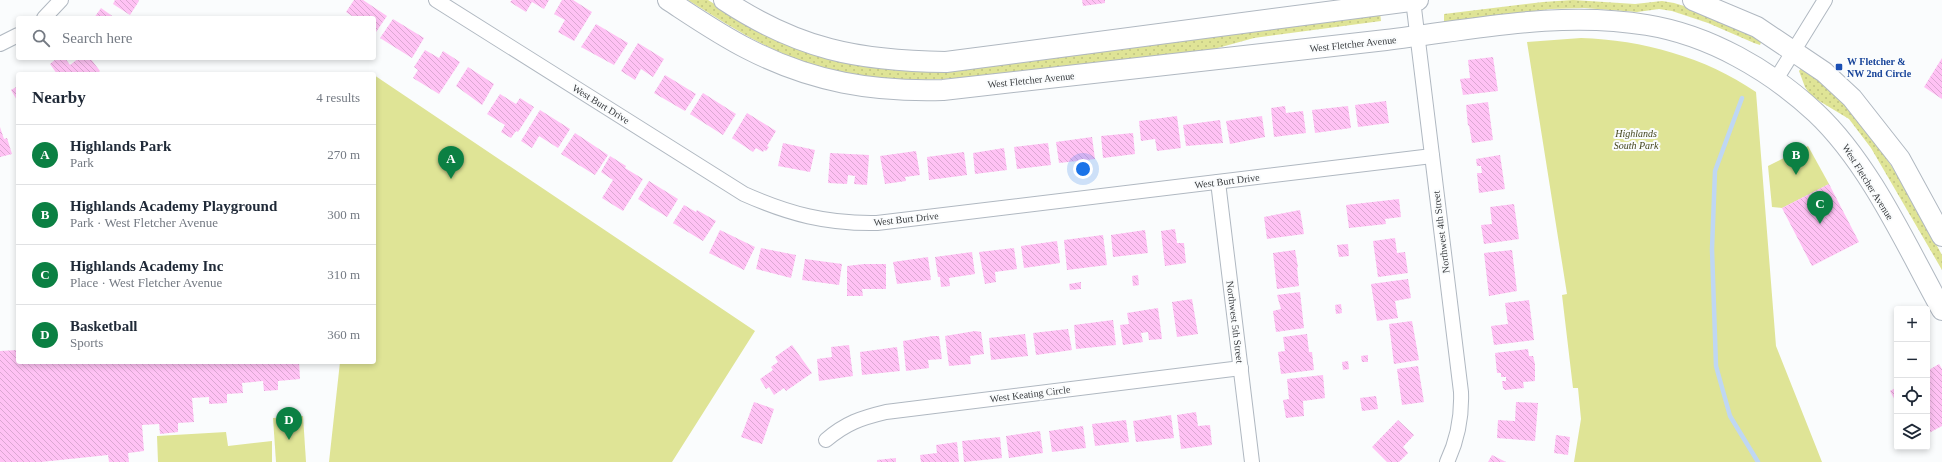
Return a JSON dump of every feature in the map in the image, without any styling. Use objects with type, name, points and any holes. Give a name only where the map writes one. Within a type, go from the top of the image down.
[{"type":"main road","name":"West Fletcher Avenue","points":[[668,0],[748,50],[779,63],[835,81],[868,88],[904,91],[943,90],[1550,20],[1581,18],[1649,25],[1698,38],[1745,62],[1775,81],[1816,113],[1845,144],[1940,299]]},
{"type":"main road","points":[[724,0],[769,27],[800,40],[833,51],[871,58],[938,62],[1415,0]]},
{"type":"main road","points":[[1692,0],[1757,27],[1824,72],[1852,98],[1900,158],[1942,236]]},
{"type":"street","points":[[46,16],[61,0]]},
{"type":"street","name":"West Burt Drive","points":[[436,0],[744,194],[790,213],[819,220],[849,224],[877,223],[1432,156]]},
{"type":"street","name":"Northwest 4th Street","points":[[1415,0],[1462,406],[1460,425],[1455,444],[1447,462]]},
{"type":"street","points":[[1775,81],[1825,0]]},
{"type":"street","points":[[0,44],[16,36]]},
{"type":"street","name":"Northwest 5th Street","points":[[1218,182],[1252,462]]},
{"type":"street","name":"West Keating Circle","points":[[826,440],[840,428],[858,419],[886,412],[1241,368]]},
{"type":"green space","points":[[688,0],[708,0],[750,26],[848,63],[894,70],[927,70],[1380,13],[1381,21],[1254,38],[1214,49],[986,76],[928,80],[870,77],[841,72],[811,64],[778,52],[718,19]]},
{"type":"green space","points":[[1573,0],[1635,4],[1662,1],[1674,3],[1691,8],[1762,40],[1760,45],[1708,23],[1672,11],[1659,9],[1637,12],[1584,8],[1551,9],[1444,22],[1444,14],[1543,2]]},
{"type":"green space","name":"Highlands South Park","points":[[1581,38],[1627,42],[1672,53],[1716,69],[1756,92],[1776,346],[1822,462],[1574,462],[1581,419],[1578,388],[1573,388],[1562,295],[1567,294],[1527,42]]},
{"type":"green space","points":[[1802,67],[1825,85],[1846,106],[1882,152],[1898,177],[1942,255],[1942,270],[1871,148],[1849,119],[1811,96],[1805,87],[1799,71]]},
{"type":"green space","points":[[376,76],[755,331],[672,462],[329,462],[340,364],[376,364]]},
{"type":"green space","points":[[1808,146],[1829,184],[1782,208],[1772,207],[1768,166]]},
{"type":"green space","points":[[303,416],[306,462],[276,462],[273,418]]},
{"type":"green space","points":[[226,432],[228,446],[272,441],[272,462],[158,462],[157,436]]},
{"type":"building","points":[[115,0],[139,1],[130,15],[113,4]]},
{"type":"building","points":[[354,0],[363,0],[387,16],[376,32],[376,16],[352,16],[346,12]]},
{"type":"building","points":[[512,0],[549,0],[544,9],[532,2],[526,12],[510,2]]},
{"type":"building","points":[[562,0],[573,0],[592,12],[574,41],[558,32],[565,20],[554,14]]},
{"type":"building","points":[[1082,0],[1105,0],[1105,3],[1083,6]]},
{"type":"building","points":[[101,8],[112,16],[95,16]]},
{"type":"building","points":[[393,19],[424,38],[412,58],[380,38]]},
{"type":"building","points":[[596,24],[628,43],[614,65],[581,47]]},
{"type":"building","points":[[638,43],[664,59],[653,77],[641,69],[635,80],[621,71]]},
{"type":"building","points":[[425,50],[439,58],[443,51],[460,62],[439,94],[413,78],[418,70],[414,67]]},
{"type":"building","points":[[1493,57],[1498,91],[1463,95],[1460,79],[1470,78],[1468,60]]},
{"type":"building","points":[[1942,58],[1942,99],[1924,87]]},
{"type":"building","points":[[55,60],[66,60],[70,65],[76,60],[92,60],[100,71],[56,72],[50,64]]},
{"type":"building","points":[[468,67],[494,84],[482,105],[456,86]]},
{"type":"building","points":[[665,75],[696,94],[685,111],[654,93]]},
{"type":"building","points":[[16,87],[16,99],[11,90]]},
{"type":"building","points":[[703,93],[736,114],[723,135],[690,114]]},
{"type":"building","points":[[500,94],[516,104],[520,98],[534,107],[518,132],[516,131],[511,138],[501,132],[505,125],[487,114]]},
{"type":"building","points":[[1386,101],[1389,123],[1358,127],[1355,105]]},
{"type":"building","points":[[1488,102],[1493,140],[1472,143],[1469,125],[1468,126],[1466,105]]},
{"type":"building","points":[[1285,106],[1286,113],[1303,111],[1306,133],[1274,137],[1271,108]]},
{"type":"building","points":[[1348,106],[1351,128],[1315,133],[1312,110]]},
{"type":"building","points":[[540,110],[570,129],[558,148],[539,136],[532,148],[521,141]]},
{"type":"building","points":[[747,113],[776,131],[767,146],[769,147],[766,151],[764,150],[763,152],[756,148],[753,152],[732,138]]},
{"type":"building","points":[[1177,116],[1181,148],[1157,151],[1155,139],[1141,141],[1139,121]]},
{"type":"building","points":[[1262,116],[1265,137],[1230,144],[1226,121]]},
{"type":"building","points":[[1220,120],[1223,143],[1186,146],[1183,125]]},
{"type":"building","points":[[0,127],[4,139],[7,138],[12,154],[0,157]]},
{"type":"building","points":[[575,133],[608,155],[595,175],[561,154]]},
{"type":"building","points":[[1133,133],[1135,154],[1103,158],[1101,136]]},
{"type":"building","points":[[1092,137],[1095,159],[1059,163],[1056,142]]},
{"type":"building","points":[[783,143],[815,150],[810,172],[778,166]]},
{"type":"building","points":[[1048,143],[1051,165],[1017,169],[1014,147]]},
{"type":"building","points":[[1004,148],[1007,170],[975,174],[973,153]]},
{"type":"building","points":[[916,151],[920,175],[905,177],[906,181],[885,184],[880,156]]},
{"type":"building","points":[[964,152],[967,175],[929,180],[927,157]]},
{"type":"building","points":[[830,153],[869,155],[867,185],[854,184],[855,176],[848,175],[847,184],[828,183]]},
{"type":"building","points":[[1500,155],[1505,189],[1479,193],[1477,173],[1482,173],[1481,166],[1477,166],[1476,159]]},
{"type":"building","points":[[610,156],[626,166],[625,168],[643,179],[623,211],[602,198],[613,180],[601,172]]},
{"type":"building","points":[[649,181],[678,199],[667,217],[638,199]]},
{"type":"building","points":[[1829,184],[1859,242],[1812,266],[1782,208]]},
{"type":"building","points":[[1399,199],[1401,217],[1385,219],[1386,224],[1349,228],[1346,205]]},
{"type":"building","points":[[1514,204],[1519,239],[1484,244],[1481,225],[1492,224],[1490,207]]},
{"type":"building","points":[[684,205],[696,212],[697,210],[716,221],[703,241],[673,223]]},
{"type":"building","points":[[1300,210],[1304,234],[1267,239],[1264,217]]},
{"type":"building","points":[[1175,229],[1177,243],[1184,243],[1186,263],[1165,266],[1161,231]]},
{"type":"building","points":[[720,230],[755,247],[744,270],[709,253]]},
{"type":"building","points":[[1145,230],[1148,253],[1113,257],[1111,235]]},
{"type":"building","points":[[1103,235],[1107,265],[1067,270],[1064,240]]},
{"type":"building","points":[[1395,238],[1397,253],[1405,252],[1408,273],[1378,277],[1373,241]]},
{"type":"building","points":[[1057,241],[1060,263],[1024,268],[1021,246]]},
{"type":"building","points":[[1348,244],[1349,256],[1339,257],[1337,245]]},
{"type":"building","points":[[761,248],[796,255],[791,278],[756,269]]},
{"type":"building","points":[[1014,248],[1017,269],[995,272],[996,282],[985,284],[979,252]]},
{"type":"building","points":[[1295,250],[1299,286],[1277,289],[1273,253]]},
{"type":"building","points":[[1512,250],[1517,291],[1489,296],[1484,253]]},
{"type":"building","points":[[972,252],[975,274],[949,278],[950,286],[941,287],[935,257]]},
{"type":"building","points":[[928,257],[931,280],[897,284],[893,262]]},
{"type":"building","points":[[805,259],[842,264],[839,285],[802,280]]},
{"type":"building","points":[[886,264],[886,289],[862,289],[863,296],[847,296],[847,266]]},
{"type":"building","points":[[1138,275],[1139,285],[1133,286],[1132,276]]},
{"type":"building","points":[[1408,279],[1411,298],[1395,301],[1398,318],[1377,321],[1371,284]]},
{"type":"building","points":[[1081,282],[1081,289],[1070,290],[1069,284]]},
{"type":"building","points":[[1300,292],[1304,328],[1276,332],[1273,311],[1281,309],[1277,295]]},
{"type":"building","points":[[1192,299],[1198,334],[1177,337],[1172,302]]},
{"type":"building","points":[[1529,300],[1534,340],[1494,345],[1491,326],[1508,324],[1505,303]]},
{"type":"building","points":[[1341,304],[1342,313],[1336,314],[1335,305]]},
{"type":"building","points":[[1158,308],[1162,339],[1149,340],[1148,332],[1141,333],[1143,342],[1123,345],[1120,325],[1129,324],[1127,313]]},
{"type":"building","points":[[1113,320],[1116,345],[1076,349],[1074,325]]},
{"type":"building","points":[[1412,321],[1419,360],[1394,364],[1389,324]]},
{"type":"building","points":[[1068,329],[1072,350],[1036,355],[1033,333]]},
{"type":"building","points":[[975,331],[981,332],[984,354],[970,356],[971,364],[949,366],[945,336]]},
{"type":"building","points":[[1025,334],[1028,356],[991,360],[989,338]]},
{"type":"building","points":[[1307,334],[1309,352],[1312,352],[1314,370],[1281,374],[1278,352],[1285,351],[1283,337]]},
{"type":"building","points":[[939,336],[942,359],[928,360],[929,368],[906,371],[903,341]]},
{"type":"building","points":[[792,345],[812,373],[786,391],[784,388],[774,395],[769,387],[766,389],[760,379],[773,370],[771,367],[778,362],[775,357]]},
{"type":"building","points":[[849,345],[853,376],[819,381],[817,359],[832,357],[831,347]]},
{"type":"building","points":[[897,347],[900,371],[862,375],[860,352]]},
{"type":"building","points":[[1528,349],[1529,356],[1533,356],[1535,364],[1535,381],[1523,382],[1524,388],[1505,390],[1503,388],[1502,381],[1506,381],[1506,377],[1501,377],[1501,373],[1497,373],[1495,353]]},
{"type":"building","points":[[16,350],[16,364],[299,364],[300,379],[278,381],[278,390],[264,391],[263,381],[242,383],[243,393],[227,394],[227,403],[209,404],[209,397],[192,398],[194,422],[178,423],[178,432],[160,434],[159,424],[142,425],[144,451],[128,453],[129,462],[109,462],[108,455],[41,462],[0,462],[0,351]]},
{"type":"building","points":[[1368,355],[1368,362],[1362,362],[1361,356]]},
{"type":"building","points":[[1348,361],[1349,369],[1343,370],[1342,362]]},
{"type":"building","points":[[1939,364],[1942,369],[1942,426],[1930,432],[1930,378],[1930,369]]},
{"type":"building","points":[[1418,366],[1424,402],[1402,405],[1397,369]]},
{"type":"building","points":[[1323,375],[1325,398],[1303,401],[1304,416],[1286,418],[1283,400],[1289,399],[1287,379]]},
{"type":"building","points":[[1894,389],[1894,398],[1890,391]]},
{"type":"building","points":[[1376,396],[1378,409],[1362,411],[1360,398]]},
{"type":"building","points":[[754,402],[774,409],[762,444],[741,437]]},
{"type":"building","points":[[1516,402],[1538,403],[1535,441],[1497,438],[1498,420],[1515,421]]},
{"type":"building","points":[[1196,412],[1198,426],[1210,425],[1212,445],[1181,449],[1177,415]]},
{"type":"building","points":[[1171,415],[1174,438],[1136,442],[1133,421]]},
{"type":"building","points":[[1126,420],[1129,442],[1095,446],[1092,424]]},
{"type":"building","points":[[1398,420],[1414,435],[1403,447],[1408,453],[1399,462],[1387,462],[1372,447]]},
{"type":"building","points":[[1083,426],[1086,448],[1052,452],[1049,431]]},
{"type":"building","points":[[1040,431],[1043,453],[1009,458],[1006,436]]},
{"type":"building","points":[[1556,435],[1570,437],[1568,455],[1554,453]]},
{"type":"building","points":[[1000,437],[1002,458],[964,462],[962,441]]},
{"type":"building","points":[[957,442],[959,462],[921,462],[920,455],[937,453],[936,445]]},
{"type":"building","points":[[1492,455],[1506,462],[1488,462]]},
{"type":"building","points":[[896,458],[896,462],[877,462],[877,460]]},
{"type":"waterway","points":[[1742,98],[1715,171],[1712,249],[1716,366],[1730,416],[1758,462]]},
{"type":"place","name":"W Fletcher & NW 2nd Circle","points":[[1839,67]]},
{"type":"place","name":"Highlands Academy Playground","points":[[1796,175]]},
{"type":"place","name":"Highlands Park","points":[[451,179]]},
{"type":"place","name":"Highlands Academy Inc","points":[[1820,224]]},
{"type":"place","name":"Basketball","points":[[289,440]]}]
